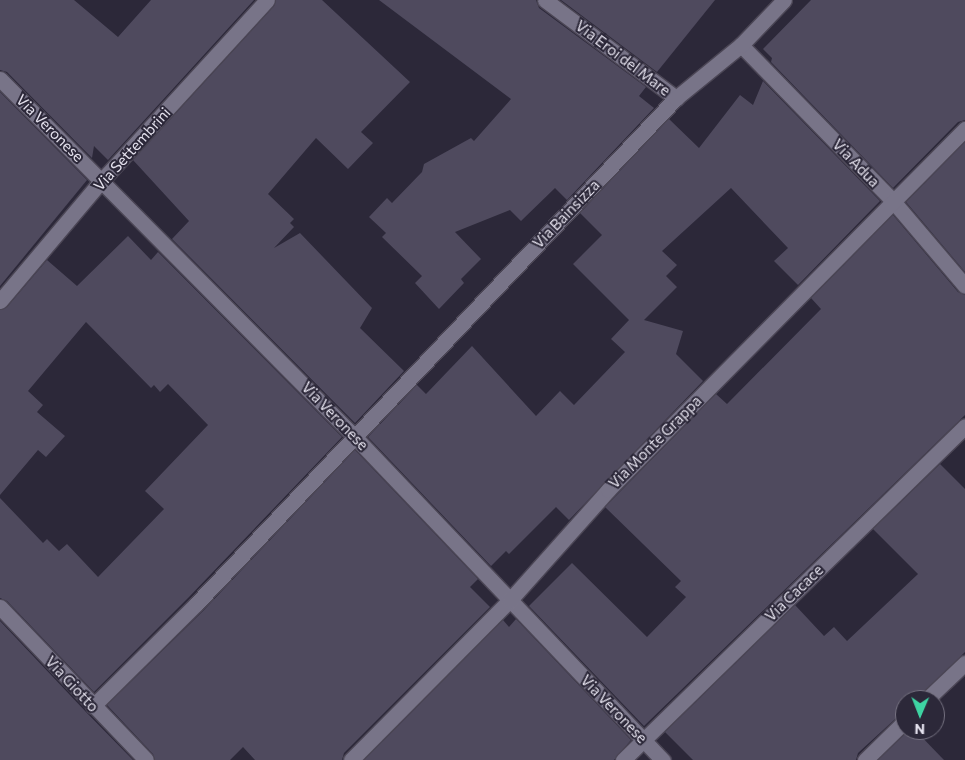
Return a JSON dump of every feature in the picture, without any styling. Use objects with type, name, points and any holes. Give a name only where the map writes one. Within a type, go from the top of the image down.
[{"type":"street","name":"Via Settembrini","points":[[0,301],[102,180],[267,0]]},
{"type":"street","name":"Via Eroi del Mare","points":[[545,0],[676,98]]},
{"type":"street","name":"Via Bainsizza","points":[[93,706],[196,604],[676,98],[740,45],[784,0]]},
{"type":"street","name":"Via Adua","points":[[740,45],[893,201],[965,286]]},
{"type":"street","name":"Via Veronese","points":[[0,78],[354,436],[663,760]]},
{"type":"street","name":"Via Monte Grappa","points":[[351,760],[510,600],[608,490],[965,130]]},
{"type":"street","name":"Via Cacace","points":[[623,760],[965,426]]},
{"type":"street","name":"Via Giotto","points":[[0,607],[146,760]]},
{"type":"street","points":[[936,690],[965,662]]},
{"type":"street","points":[[865,760],[895,731]]},
{"type":"building","points":[[0,0],[74,0],[118,37],[151,0],[254,0],[108,160],[94,146],[92,158],[7,72],[0,70]]},
{"type":"building","points":[[276,0],[322,0],[410,82],[361,132],[373,143],[348,169],[316,138],[268,194],[294,219],[290,223],[294,227],[274,248],[300,233],[372,308],[360,328],[404,371],[355,423],[172,239],[189,221],[133,160],[274,6]]},
{"type":"building","points":[[379,0],[536,0],[539,8],[646,87],[639,96],[654,108],[567,200],[555,188],[521,221],[510,210],[455,232],[481,259],[461,279],[464,283],[439,309],[415,283],[422,276],[382,237],[386,233],[369,217],[387,198],[392,203],[422,172],[424,164],[471,138],[474,141],[511,99]]},
{"type":"building","points":[[561,0],[715,0],[657,72]]},
{"type":"building","points":[[811,0],[965,0],[965,120],[958,122],[893,188],[771,62],[772,58],[763,49]]},
{"type":"building","points":[[763,81],[880,201],[798,285],[774,261],[788,248],[731,188],[662,251],[677,265],[666,276],[677,287],[644,320],[683,331],[676,354],[703,381],[569,520],[556,507],[509,554],[506,551],[491,566],[368,437],[417,385],[426,394],[472,346],[536,416],[560,391],[574,405],[625,352],[611,339],[629,320],[573,264],[602,235],[580,213],[669,119],[699,148],[740,95],[753,105]]},
{"type":"building","points":[[0,92],[87,180],[0,286]]},
{"type":"building","points":[[965,142],[965,272],[906,202]]},
{"type":"building","points":[[893,215],[958,292],[965,295],[965,415],[644,726],[529,606],[572,563],[647,637],[686,597],[675,587],[681,581],[605,507],[716,394],[727,404],[821,309],[811,298]]},
{"type":"building","points":[[128,236],[151,260],[158,252],[342,437],[189,597],[94,692],[7,601],[0,598],[0,498],[43,543],[47,539],[59,551],[67,544],[98,577],[164,509],[145,491],[208,425],[168,384],[160,392],[154,385],[151,388],[86,322],[28,391],[43,405],[37,412],[65,436],[46,457],[38,450],[0,495],[0,310],[7,307],[47,260],[77,286]]},
{"type":"building","points":[[355,450],[478,579],[470,587],[490,607],[344,753],[342,760],[255,760],[243,747],[230,760],[155,760],[153,754],[107,705],[203,611]]},
{"type":"building","points":[[940,464],[965,489],[965,652],[926,690],[895,690],[895,719],[858,753],[856,760],[693,760],[665,732],[795,605],[824,636],[834,627],[847,641],[918,574],[873,529]]},
{"type":"building","points":[[516,619],[631,740],[614,760],[364,760],[503,620],[509,627]]},
{"type":"building","points":[[0,621],[86,712],[133,760],[0,760]]},
{"type":"building","points":[[899,740],[925,740],[944,760],[878,760]]}]
